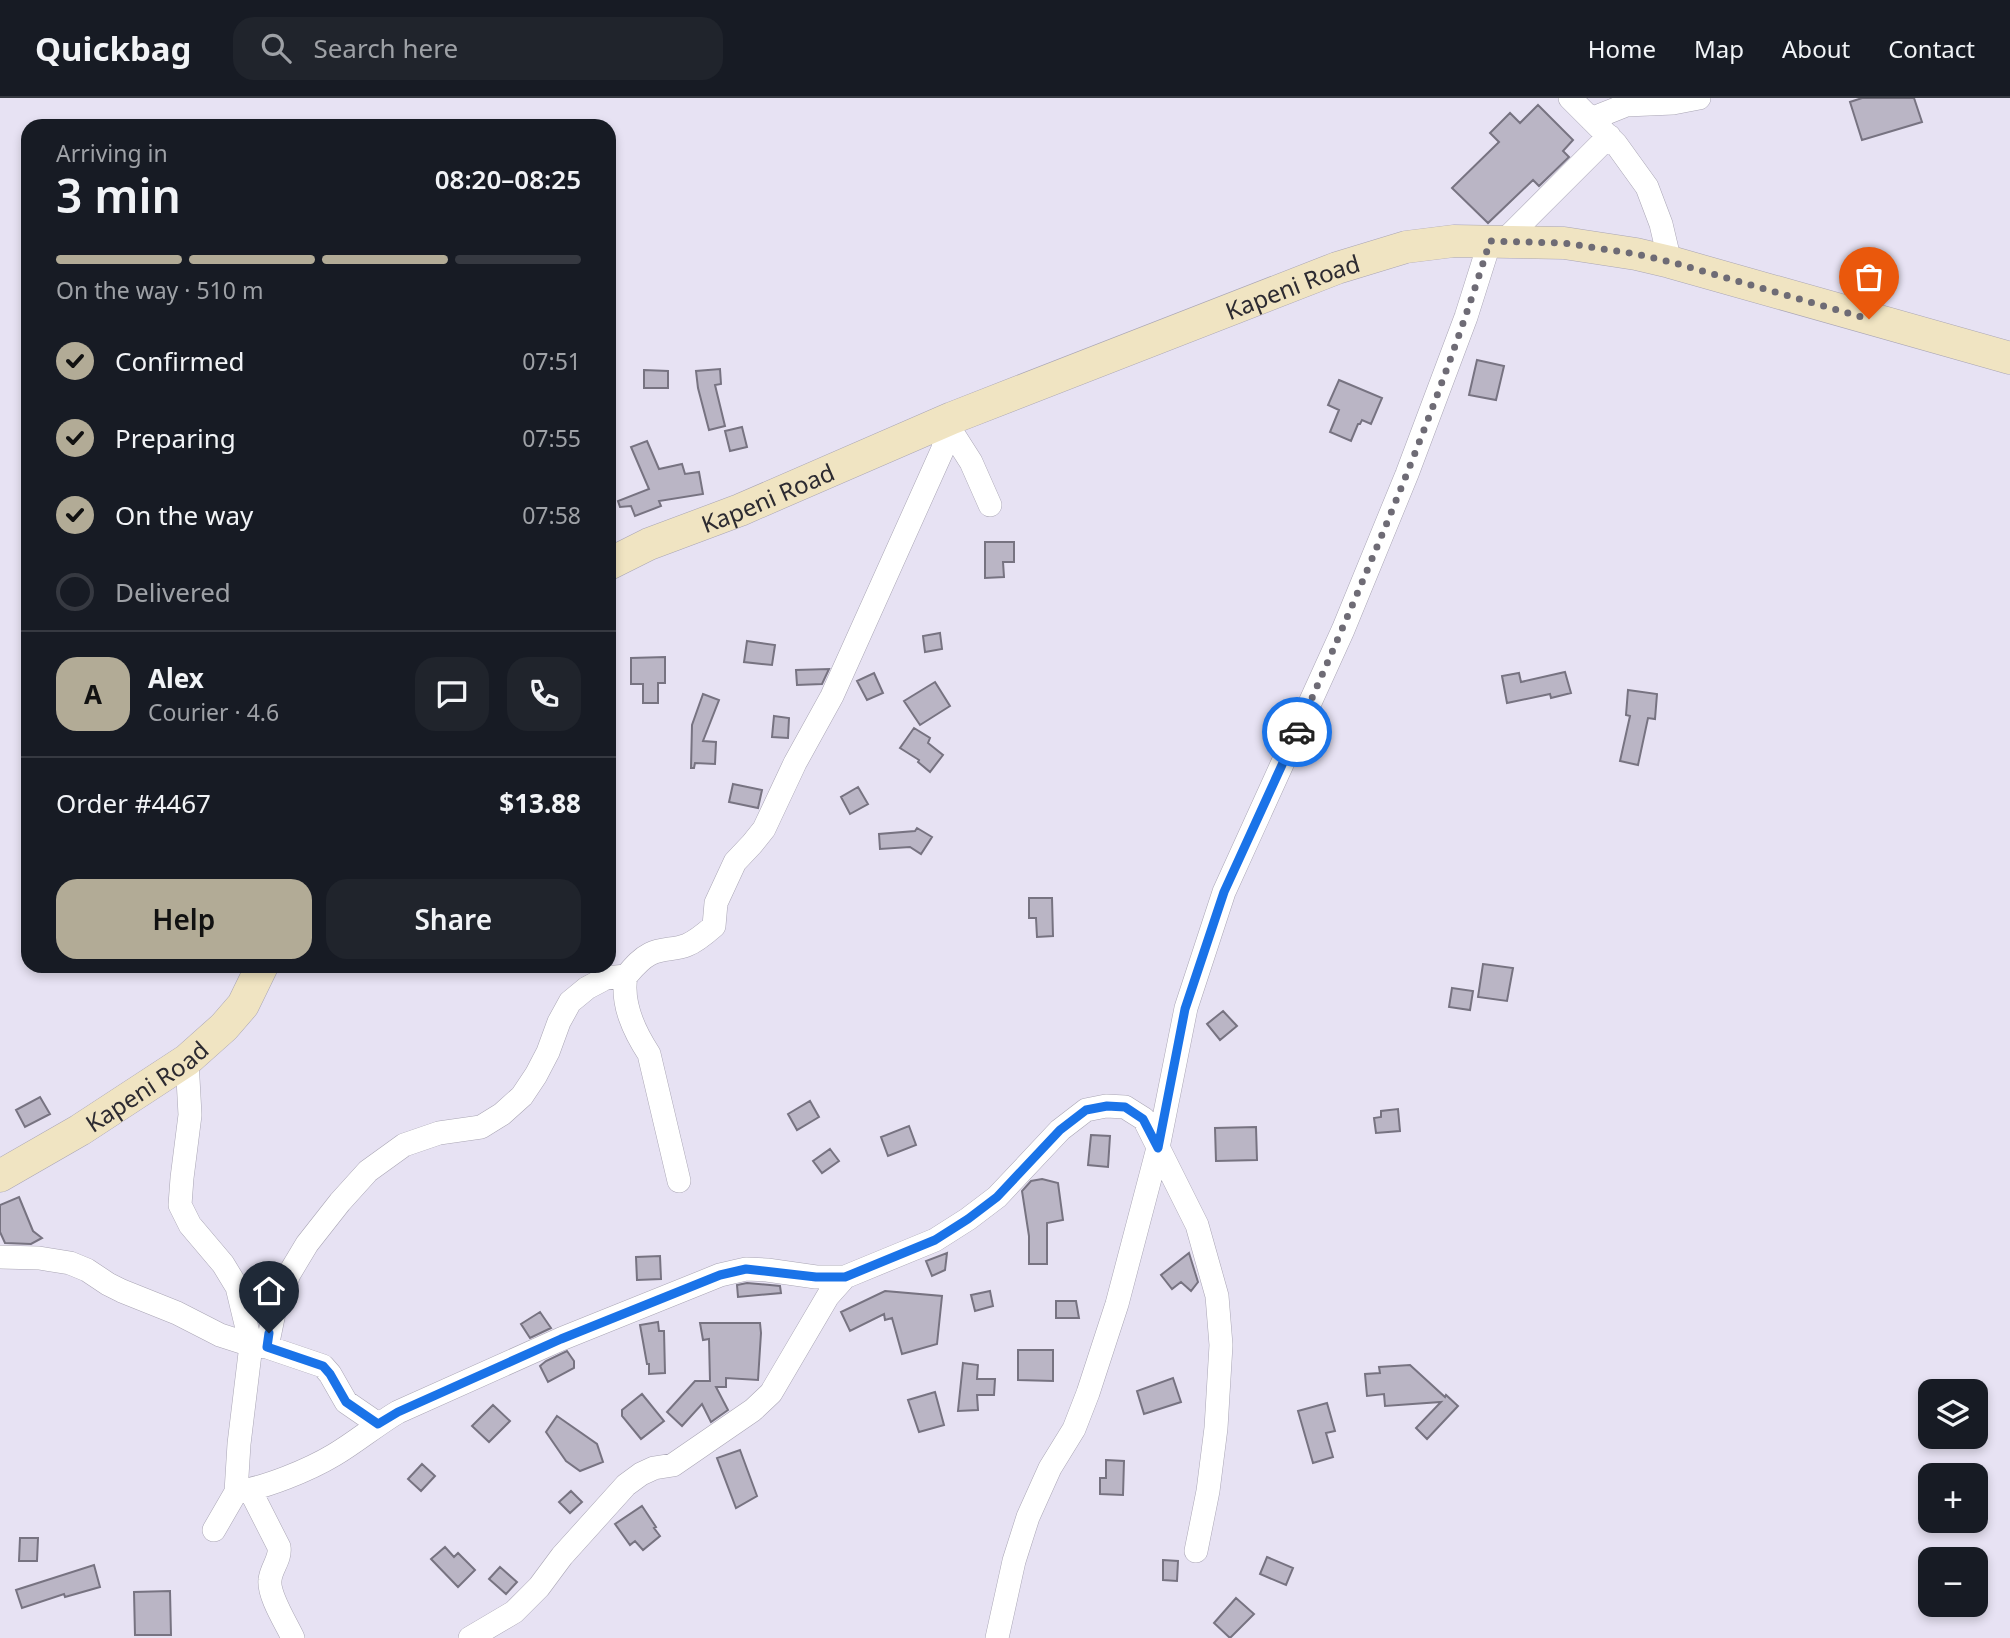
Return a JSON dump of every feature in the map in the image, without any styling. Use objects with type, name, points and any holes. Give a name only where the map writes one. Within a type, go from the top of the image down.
[{"type":"main road","name":"Kapeni Road","points":[[616,560],[649,544],[740,510],[950,422],[1337,268],[1406,247],[1454,241],[1564,243],[1636,254],[2010,358]]},
{"type":"main road","name":"Kapeni Road","points":[[0,1177],[80,1130],[187,1060],[224,1027],[243,1005],[259,973]]},
{"type":"street","points":[[1570,98],[1616,144],[1647,187],[1671,262]]},
{"type":"street","points":[[1591,119],[1626,105],[1673,103],[1699,98]]},
{"type":"street","points":[[997,1638],[1014,1561],[1028,1517],[1049,1468],[1074,1430],[1117,1304],[1158,1148],[1185,1009],[1224,892],[1343,630],[1497,241],[1609,136]]},
{"type":"street","points":[[950,422],[990,505]]},
{"type":"street","points":[[679,1181],[649,1054],[639,1039],[626,1004],[623,992],[626,976],[649,954],[666,948],[686,946],[714,926],[716,903],[735,862],[764,829],[795,763],[832,696],[942,450],[950,422]]},
{"type":"street","points":[[293,1638],[270,1588],[271,1573],[280,1556],[279,1547],[243,1491],[239,1444],[259,1346],[289,1274],[307,1244],[368,1171],[404,1145],[439,1133],[481,1127],[502,1114],[522,1096],[536,1075],[570,1002],[587,988],[606,978],[626,976]]},
{"type":"street","points":[[187,1060],[190,1115],[180,1205],[190,1225],[223,1264],[237,1287],[259,1346]]},
{"type":"street","points":[[214,1530],[243,1491],[319,1463],[398,1412],[561,1339],[720,1275],[746,1269],[816,1277],[845,1277],[935,1240],[997,1197],[1060,1130],[1086,1110],[1107,1106],[1125,1107],[1143,1119],[1197,1225],[1217,1296],[1221,1345],[1216,1428],[1196,1551]]},
{"type":"street","points":[[0,1257],[38,1258],[70,1263],[122,1291],[220,1335],[323,1366],[346,1402],[378,1424]]},
{"type":"street","points":[[470,1638],[514,1612],[539,1587],[562,1556],[626,1485],[654,1468],[673,1465],[753,1410],[771,1393],[828,1296],[845,1277]]},
{"type":"building","points":[[1862,98],[1914,98],[1922,122],[1862,140],[1850,102]]},
{"type":"building","points":[[1538,105],[1573,140],[1563,151],[1569,157],[1539,186],[1533,180],[1488,223],[1452,188],[1499,142],[1490,133],[1510,113],[1520,123]]},
{"type":"building","points":[[1477,360],[1504,366],[1496,400],[1469,395]]},
{"type":"building","points":[[720,369],[721,384],[715,385],[725,426],[709,430],[696,371]]},
{"type":"building","points":[[644,370],[668,371],[668,388],[644,388]]},
{"type":"building","points":[[1339,380],[1382,398],[1371,424],[1362,420],[1351,441],[1330,432],[1339,410],[1328,405]]},
{"type":"building","points":[[742,427],[747,447],[730,451],[725,431]]},
{"type":"building","points":[[647,441],[659,469],[682,464],[685,474],[699,472],[703,494],[659,501],[661,506],[635,516],[631,506],[620,507],[618,501],[649,489],[631,447]]},
{"type":"building","points":[[985,542],[1014,542],[1014,562],[1003,562],[1004,577],[985,578]]},
{"type":"building","points":[[940,633],[942,649],[925,652],[923,636]]},
{"type":"building","points":[[747,641],[775,645],[772,665],[744,662]]},
{"type":"building","points":[[665,657],[665,683],[658,683],[658,703],[643,703],[643,684],[631,684],[631,658]]},
{"type":"building","points":[[829,669],[822,684],[797,685],[796,670]]},
{"type":"building","points":[[1565,672],[1571,693],[1551,698],[1550,694],[1507,703],[1502,676],[1519,673],[1521,682]]},
{"type":"building","points":[[874,673],[883,693],[867,700],[857,681]]},
{"type":"building","points":[[935,682],[950,706],[920,725],[904,701]]},
{"type":"building","points":[[1628,690],[1657,694],[1655,719],[1648,718],[1638,765],[1620,761],[1630,716],[1626,715]]},
{"type":"building","points":[[703,694],[719,700],[703,741],[716,742],[715,764],[695,763],[694,768],[691,768],[692,725]]},
{"type":"building","points":[[774,716],[789,718],[788,738],[772,737]]},
{"type":"building","points":[[914,728],[930,738],[928,743],[943,755],[930,772],[919,760],[900,748]]},
{"type":"building","points":[[733,784],[762,790],[758,808],[729,802]]},
{"type":"building","points":[[858,787],[868,804],[850,814],[841,797]]},
{"type":"building","points":[[917,828],[932,837],[921,854],[910,847],[880,849],[879,834],[915,831]]},
{"type":"building","points":[[1029,898],[1052,898],[1053,936],[1037,937],[1036,918],[1029,918]]},
{"type":"building","points":[[1483,964],[1513,968],[1507,1001],[1478,997]]},
{"type":"building","points":[[1452,988],[1473,991],[1470,1010],[1449,1007]]},
{"type":"building","points":[[1223,1011],[1237,1026],[1220,1040],[1207,1024]]},
{"type":"building","points":[[40,1097],[50,1114],[25,1127],[16,1110]]},
{"type":"building","points":[[810,1101],[819,1117],[797,1130],[788,1114]]},
{"type":"building","points":[[1398,1109],[1400,1131],[1376,1133],[1374,1118],[1381,1117],[1381,1111]]},
{"type":"building","points":[[909,1126],[916,1145],[888,1156],[881,1137]]},
{"type":"building","points":[[1256,1127],[1257,1160],[1216,1161],[1215,1128]]},
{"type":"building","points":[[1091,1135],[1110,1136],[1108,1167],[1088,1165]]},
{"type":"building","points":[[830,1149],[839,1161],[822,1173],[813,1161]]},
{"type":"building","points":[[1042,1179],[1058,1183],[1063,1220],[1047,1223],[1047,1264],[1029,1264],[1029,1236],[1022,1191],[1031,1181]]},
{"type":"building","points":[[19,1197],[33,1231],[42,1238],[31,1244],[5,1243],[0,1232],[0,1205]]},
{"type":"building","points":[[947,1253],[945,1270],[932,1276],[926,1261]]},
{"type":"building","points":[[1189,1253],[1198,1282],[1191,1291],[1181,1282],[1172,1289],[1161,1275]]},
{"type":"building","points":[[660,1256],[661,1279],[637,1280],[636,1257]]},
{"type":"building","points":[[747,1283],[780,1286],[781,1293],[738,1297],[737,1285]]},
{"type":"building","points":[[885,1291],[942,1296],[937,1344],[902,1354],[892,1318],[885,1320],[884,1314],[850,1331],[841,1312]]},
{"type":"building","points":[[990,1291],[993,1306],[975,1311],[971,1295]]},
{"type":"building","points":[[1056,1301],[1076,1301],[1079,1318],[1056,1318]]},
{"type":"building","points":[[540,1312],[551,1328],[530,1338],[521,1324]]},
{"type":"building","points":[[658,1322],[659,1331],[664,1331],[665,1373],[649,1374],[640,1325]]},
{"type":"building","points":[[700,1323],[760,1323],[758,1380],[726,1378],[726,1387],[716,1387],[728,1410],[711,1422],[702,1404],[682,1426],[667,1412],[695,1381],[710,1381],[709,1339],[703,1340]]},
{"type":"building","points":[[1018,1350],[1053,1350],[1053,1381],[1018,1380]]},
{"type":"building","points":[[567,1351],[574,1361],[574,1368],[548,1382],[540,1366]]},
{"type":"building","points":[[963,1363],[978,1365],[977,1379],[995,1379],[994,1395],[977,1395],[978,1410],[958,1411]]},
{"type":"building","points":[[1410,1365],[1458,1406],[1427,1439],[1416,1428],[1441,1402],[1385,1406],[1384,1394],[1367,1396],[1365,1374],[1380,1373],[1379,1367]]},
{"type":"building","points":[[1173,1378],[1181,1402],[1144,1414],[1137,1391]]},
{"type":"building","points":[[935,1392],[944,1425],[919,1432],[908,1400]]},
{"type":"building","points":[[642,1394],[664,1421],[641,1439],[622,1416],[622,1410]]},
{"type":"building","points":[[1327,1403],[1335,1431],[1326,1433],[1333,1457],[1313,1463],[1298,1411]]},
{"type":"building","points":[[493,1405],[510,1421],[489,1442],[472,1426]]},
{"type":"building","points":[[557,1416],[597,1444],[603,1462],[580,1471],[566,1461],[546,1432]]},
{"type":"building","points":[[740,1450],[757,1496],[736,1508],[717,1458]]},
{"type":"building","points":[[1106,1460],[1124,1461],[1123,1495],[1100,1494],[1100,1478],[1106,1478]]},
{"type":"building","points":[[422,1464],[435,1476],[421,1491],[408,1479]]},
{"type":"building","points":[[571,1491],[582,1502],[570,1513],[559,1502]]},
{"type":"building","points":[[642,1506],[660,1536],[643,1550],[635,1541],[630,1545],[615,1524]]},
{"type":"building","points":[[20,1538],[38,1538],[37,1561],[19,1561]]},
{"type":"building","points":[[445,1547],[454,1557],[458,1553],[475,1570],[458,1587],[431,1559]]},
{"type":"building","points":[[1267,1557],[1293,1568],[1286,1585],[1260,1574]]},
{"type":"building","points":[[1163,1560],[1178,1561],[1177,1581],[1163,1580]]},
{"type":"building","points":[[94,1565],[100,1587],[65,1597],[64,1594],[22,1608],[16,1590]]},
{"type":"building","points":[[500,1567],[517,1582],[506,1594],[489,1579]]},
{"type":"building","points":[[170,1591],[171,1635],[135,1635],[134,1592]]},
{"type":"building","points":[[1236,1598],[1254,1614],[1230,1638],[1214,1623]]},
{"type":"way so far","points":[[1297,732],[1343,630],[1407,474],[1466,317],[1490,241],[1564,243],[1636,254],[1869,319]]},
{"type":"route","points":[[269,1333],[267,1347],[323,1366],[346,1402],[378,1424],[398,1412],[561,1339],[720,1275],[746,1269],[816,1277],[845,1277],[935,1240],[997,1197],[1060,1130],[1086,1110],[1107,1106],[1125,1107],[1143,1119],[1158,1148],[1185,1009],[1224,892],[1297,732]]}]
